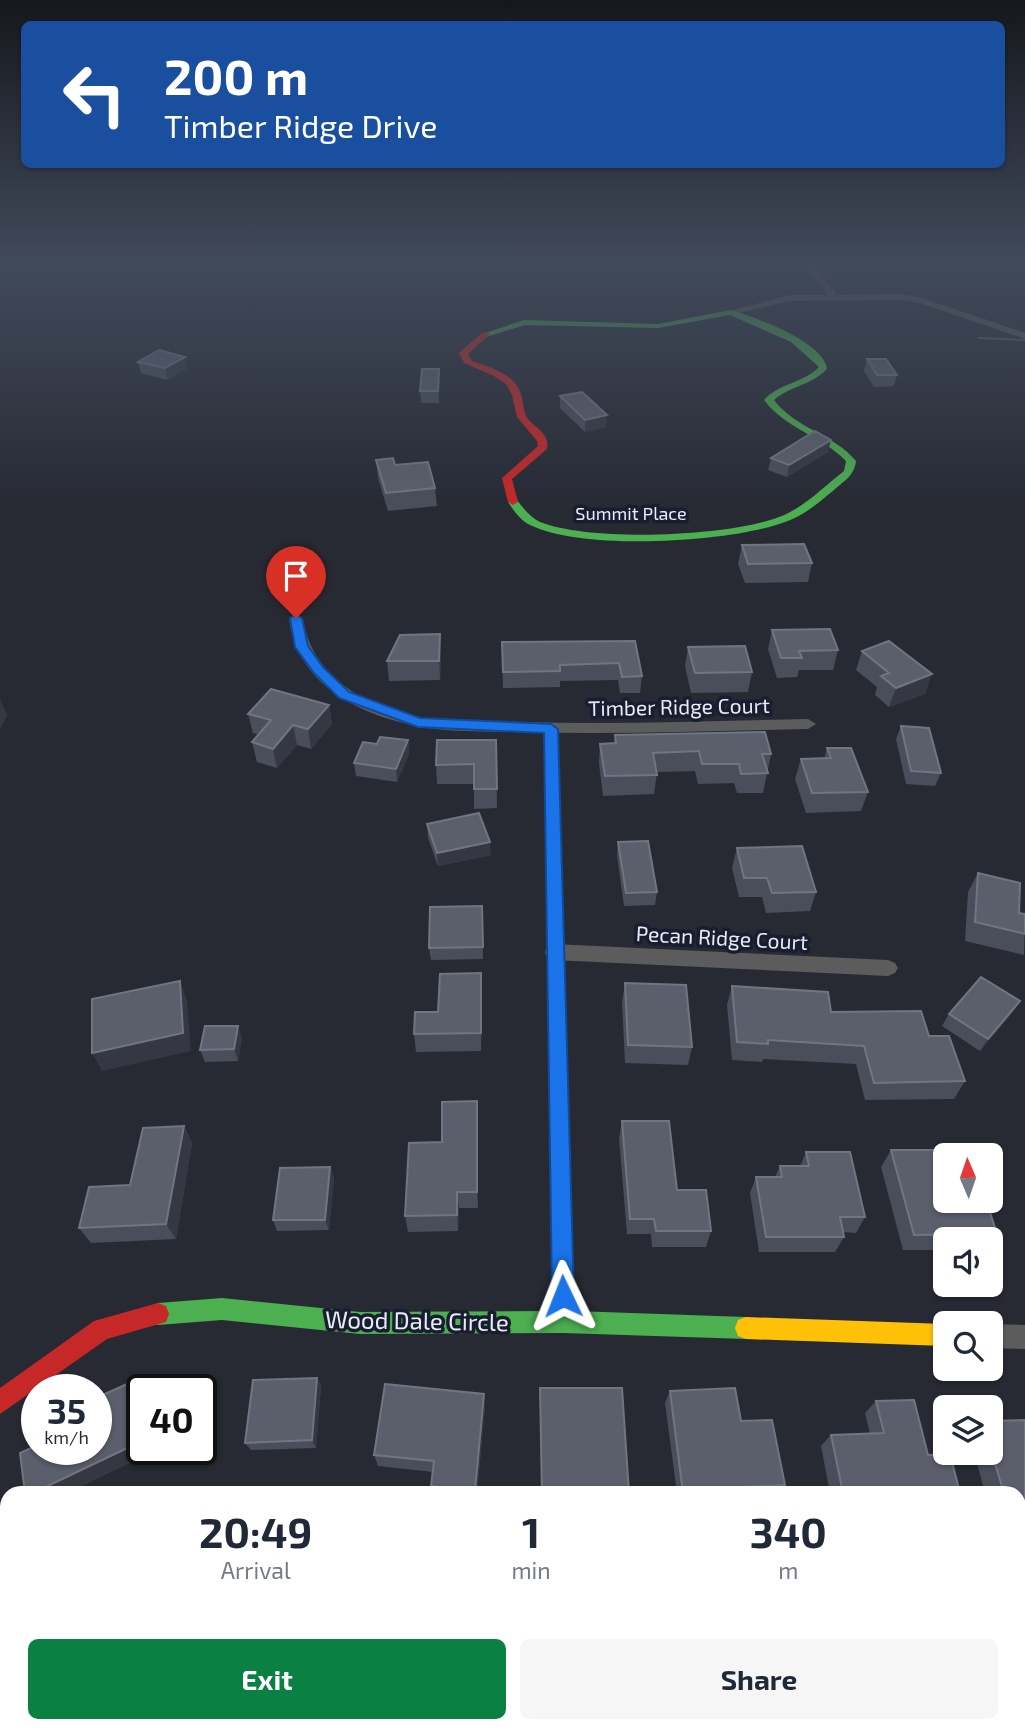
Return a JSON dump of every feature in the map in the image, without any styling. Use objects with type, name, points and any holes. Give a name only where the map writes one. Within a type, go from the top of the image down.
[{"type":"street","name":"Summit Place","points":[[471,344],[463,355],[468,363],[489,369],[514,388],[520,415],[540,431],[544,440],[543,447],[507,478],[507,493],[516,508],[537,524],[567,533],[706,532],[755,528],[790,517],[849,472],[851,461],[837,444],[782,415],[772,407],[769,400],[774,392],[820,375],[824,367],[821,358],[799,344]]},
{"type":"street","name":"Timber Ridge Court","points":[[296,618],[302,647],[318,670],[344,695],[418,722],[551,729],[808,724]]},
{"type":"street","points":[[551,729],[564,1322]]},
{"type":"street","name":"Pecan Ridge Court","points":[[554,952],[888,968]]},
{"type":"street","name":"Wood Dale Circle","points":[[0,1402],[102,1329],[169,1311],[222,1309],[360,1322],[564,1322],[933,1335]]},
{"type":"street","points":[[1003,1336],[1025,1337]]},
{"type":"building","points":[[159,350],[185,357],[165,368],[138,362]]},
{"type":"building","points":[[867,359],[886,359],[897,375],[877,375]]},
{"type":"building","points":[[422,369],[439,369],[438,391],[420,391]]},
{"type":"building","points":[[582,392],[607,415],[585,420],[560,396]]},
{"type":"building","points":[[815,431],[831,440],[789,465],[771,458]]},
{"type":"building","points":[[393,458],[395,465],[428,462],[435,488],[386,493],[376,460]]},
{"type":"building","points":[[804,544],[812,563],[748,564],[742,545]]},
{"type":"building","points":[[830,629],[838,650],[799,651],[802,658],[781,658],[772,630]]},
{"type":"building","points":[[440,634],[439,661],[387,661],[400,635]]},
{"type":"building","points":[[635,641],[642,676],[622,677],[619,663],[560,665],[560,671],[503,672],[502,642]]},
{"type":"building","points":[[889,641],[932,674],[896,688],[881,676],[889,673],[862,651]]},
{"type":"building","points":[[745,646],[752,672],[695,673],[688,647]]},
{"type":"building","points":[[271,689],[329,705],[308,729],[293,725],[273,749],[252,742],[271,720],[248,714]]},
{"type":"building","points":[[901,726],[929,728],[941,773],[911,771]]},
{"type":"building","points":[[765,732],[771,754],[762,754],[768,773],[741,774],[739,764],[702,764],[699,751],[653,753],[657,775],[605,776],[600,744],[616,743],[615,735]]},
{"type":"building","points":[[380,737],[408,740],[396,769],[354,763],[363,742],[377,744]]},
{"type":"building","points":[[437,740],[496,740],[497,789],[474,789],[474,764],[436,765]]},
{"type":"building","points":[[827,748],[851,748],[868,792],[812,793],[801,759],[831,758]]},
{"type":"building","points":[[479,813],[490,842],[437,853],[427,824]]},
{"type":"building","points":[[648,841],[657,892],[626,893],[618,842]]},
{"type":"building","points":[[802,846],[816,892],[772,893],[767,878],[744,878],[737,848]]},
{"type":"building","points":[[978,873],[1020,883],[1019,913],[1025,914],[1025,934],[975,922]]},
{"type":"building","points":[[482,906],[483,947],[429,948],[430,907]]},
{"type":"building","points":[[481,973],[481,1033],[414,1034],[415,1012],[438,1012],[440,974]]},
{"type":"building","points":[[981,977],[1020,1001],[988,1039],[949,1014]]},
{"type":"building","points":[[180,981],[183,1033],[92,1053],[92,999]]},
{"type":"building","points":[[625,983],[686,985],[692,1047],[628,1045]]},
{"type":"building","points":[[732,986],[828,992],[831,1012],[921,1011],[929,1036],[949,1036],[965,1081],[874,1083],[864,1046],[768,1040],[768,1044],[737,1042]]},
{"type":"building","points":[[205,1026],[238,1026],[234,1049],[200,1050]]},
{"type":"building","points":[[477,1101],[477,1192],[457,1192],[457,1215],[405,1216],[409,1143],[442,1142],[442,1102]]},
{"type":"building","points":[[622,1121],[669,1121],[677,1190],[706,1190],[711,1231],[656,1231],[654,1219],[630,1219]]},
{"type":"building","points":[[184,1126],[166,1224],[79,1228],[89,1187],[130,1185],[143,1128]]},
{"type":"building","points":[[891,1150],[933,1150],[933,1213],[990,1213],[995,1227],[933,1227],[933,1235],[914,1235]]},
{"type":"building","points":[[806,1152],[850,1152],[865,1217],[840,1217],[844,1237],[766,1237],[756,1177],[782,1177],[780,1166],[809,1166]]},
{"type":"building","points":[[330,1167],[325,1220],[273,1220],[280,1168]]},
{"type":"building","points":[[317,1378],[312,1440],[245,1443],[253,1380]]},
{"type":"building","points":[[126,1384],[126,1449],[112,1455],[112,1391]]},
{"type":"building","points":[[385,1384],[484,1394],[475,1486],[431,1486],[434,1461],[374,1455]]},
{"type":"building","points":[[540,1388],[622,1388],[629,1486],[542,1486]]},
{"type":"building","points":[[735,1388],[741,1421],[772,1420],[785,1485],[682,1486],[670,1391]]},
{"type":"building","points":[[914,1400],[928,1455],[933,1455],[933,1465],[953,1465],[958,1486],[842,1486],[831,1435],[884,1433],[876,1401]]},
{"type":"building","points":[[1025,1420],[1025,1486],[1002,1486],[995,1465],[1003,1465],[1003,1421]]},
{"type":"building","points":[[22,1465],[92,1465],[48,1486],[24,1486]]},
{"type":"traffic: fast","points":[[513,502],[520,512],[536,524],[558,531],[621,537],[727,532],[789,517],[849,472],[851,461],[842,451],[786,419],[769,400],[782,390],[812,378],[824,367],[800,344]]},
{"type":"traffic: fast","points":[[551,729],[563,1322]]},
{"type":"traffic: fast","points":[[158,1314],[222,1309],[360,1323],[563,1322],[746,1328]]},
{"type":"traffic: slow","points":[[746,1328],[933,1335]]},
{"type":"traffic: jam","points":[[474,344],[463,353],[468,363],[510,382],[517,395],[522,417],[542,441],[543,447],[507,478],[513,502]]},
{"type":"traffic: jam","points":[[0,1402],[102,1329],[158,1314]]},
{"type":"route","points":[[296,618],[302,647],[318,670],[344,695],[376,709],[418,722],[551,729],[563,1296]]}]
